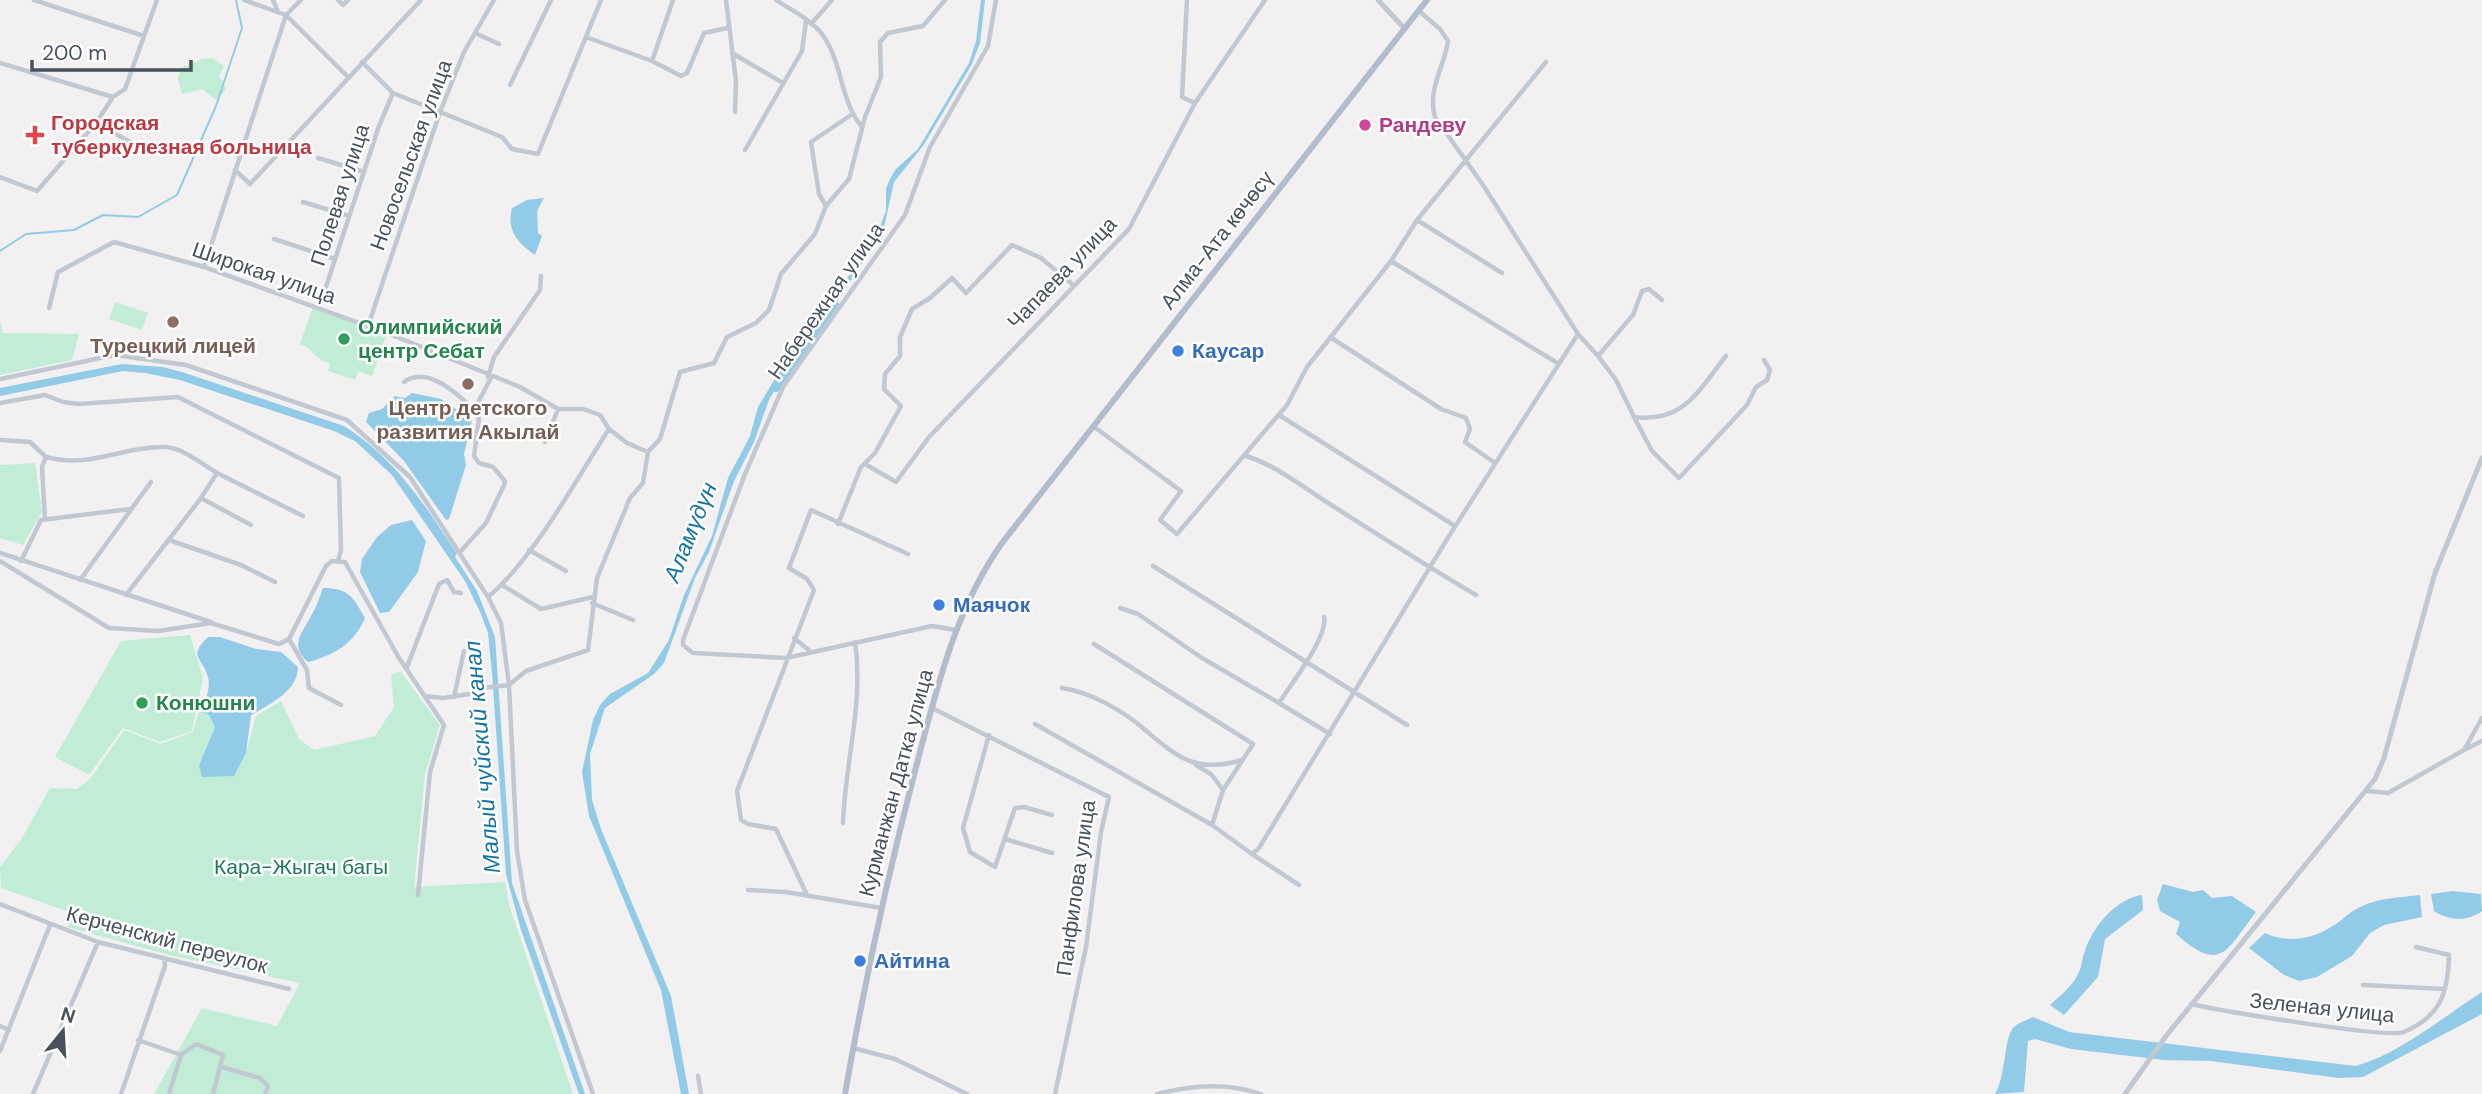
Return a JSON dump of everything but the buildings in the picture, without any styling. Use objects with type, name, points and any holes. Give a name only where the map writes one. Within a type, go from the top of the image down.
[{"type":"main road","name":"Алма-Ата көчөсү","points":[[1034,501],[1427,0]]},
{"type":"main road","name":"Курманжан Датка улица","points":[[845,1094],[881,908],[932,708],[956,629],[986,565],[1034,501]]},
{"type":"street","points":[[34,0],[144,36]]},
{"type":"street","points":[[0,177],[37,191],[96,122],[113,97],[125,89],[157,0]]},
{"type":"street","points":[[244,0],[286,15],[348,77]]},
{"type":"street","points":[[273,0],[278,12]]},
{"type":"street","points":[[204,267],[286,15],[301,0]]},
{"type":"street","points":[[338,0],[343,5],[348,0]]},
{"type":"street","points":[[235,170],[250,184],[421,0]]},
{"type":"street","name":"Новосельская улица","points":[[368,326],[440,112],[464,52],[477,34],[494,0]]},
{"type":"street","points":[[510,85],[551,0]]},
{"type":"street","points":[[362,62],[393,93],[502,137],[512,149],[538,154],[601,0]]},
{"type":"street","points":[[652,61],[673,0]]},
{"type":"street","points":[[726,0],[727,28],[736,81],[735,112]]},
{"type":"street","points":[[776,0],[824,36],[851,115],[862,128]]},
{"type":"street","points":[[745,150],[802,51],[808,22],[832,0]]},
{"type":"street","points":[[425,696],[454,696],[486,687],[506,685],[526,671],[585,653],[590,644],[593,600],[610,543],[630,498],[643,483],[648,452],[660,439],[680,372],[714,363],[727,337],[756,323],[769,310],[781,274],[815,234],[826,206],[849,179],[862,128],[881,77],[880,42],[888,33],[923,26],[945,0]]},
{"type":"street","name":"Набережная улица","points":[[956,629],[932,626],[786,658],[718,652],[694,653],[683,645],[745,474],[783,387],[905,215],[930,148],[988,46],[995,23],[996,0]]},
{"type":"street","points":[[1187,0],[1182,97],[1195,103]]},
{"type":"street","name":"Чапаева улица","points":[[865,464],[896,482],[929,437],[1072,284],[1129,229],[1195,103],[1265,0]]},
{"type":"street","points":[[1378,0],[1405,29]]},
{"type":"street","points":[[1419,11],[1440,29],[1448,41],[1441,58],[1432,107],[1445,133],[1578,334],[1616,380],[1652,451],[1672,474],[1683,477],[1747,405],[1756,387],[1767,380],[1770,370],[1764,360]]},
{"type":"street","points":[[586,37],[652,61],[681,76],[687,74],[704,33],[727,28]]},
{"type":"street","points":[[477,34],[499,44]]},
{"type":"street","points":[[731,53],[783,83]]},
{"type":"street","points":[[1093,426],[1181,491],[1160,520],[1177,534],[1293,398],[1303,373],[1391,261],[1417,220],[1464,159],[1546,62]]},
{"type":"street","points":[[0,63],[113,97]]},
{"type":"street","name":"Полевая улица","points":[[319,308],[393,93]]},
{"type":"street","points":[[826,206],[818,194],[811,142],[851,115]]},
{"type":"street","points":[[96,122],[132,143]]},
{"type":"street","points":[[318,159],[364,172]]},
{"type":"street","points":[[303,201],[349,216]]},
{"type":"street","points":[[1417,220],[1502,273]]},
{"type":"street","points":[[274,239],[335,259]]},
{"type":"street","name":"Широкая улица","points":[[49,308],[58,272],[114,242],[204,267],[368,326],[490,378],[520,387],[558,409],[583,409],[600,415],[608,429],[627,443],[648,452]]},
{"type":"street","points":[[838,524],[865,464],[875,453],[901,406],[884,389],[885,374],[900,356],[900,337],[912,309],[930,298],[952,278],[967,293],[1012,245],[1041,258],[1072,284]]},
{"type":"street","points":[[1391,261],[1559,364]]},
{"type":"street","points":[[474,410],[490,378],[494,357],[540,290],[541,276]]},
{"type":"street","points":[[1598,356],[1633,315],[1642,291],[1648,289],[1662,300]]},
{"type":"street","points":[[1252,854],[1259,848],[1455,526],[1578,334]]},
{"type":"street","points":[[1330,337],[1441,409],[1466,418],[1470,429],[1465,442],[1495,463]]},
{"type":"street","points":[[0,379],[115,355],[159,359],[186,365],[348,421],[410,477],[460,552],[501,623],[517,851],[525,900],[593,1094]]},
{"type":"street","points":[[1634,417],[1663,418],[1676,414],[1726,356]]},
{"type":"street","points":[[404,382],[414,375],[422,376],[458,396],[474,410],[479,419],[474,456],[479,463],[493,467],[505,481],[486,523],[460,552]]},
{"type":"street","points":[[0,403],[45,395],[63,402],[79,404],[178,397],[339,478],[341,550],[338,561]]},
{"type":"street","points":[[545,442],[558,409]]},
{"type":"street","points":[[1279,415],[1455,526]]},
{"type":"street","points":[[488,597],[502,585],[529,550],[608,429]]},
{"type":"street","points":[[0,440],[30,442],[46,457],[64,462],[165,446],[186,454],[217,473],[303,516]]},
{"type":"street","points":[[1246,456],[1271,467],[1392,542],[1429,569],[1476,595]]},
{"type":"street","points":[[44,519],[42,467],[46,457]]},
{"type":"street","points":[[2125,1094],[2191,1004],[2367,791],[2384,758],[2435,573],[2482,458]]},
{"type":"street","points":[[126,595],[201,498],[217,473]]},
{"type":"street","points":[[80,580],[151,482]]},
{"type":"street","points":[[201,498],[251,525]]},
{"type":"street","points":[[21,561],[41,520],[130,509]]},
{"type":"street","points":[[807,895],[776,829],[748,824],[741,820],[737,791],[814,590],[807,579],[789,568],[811,510],[908,554]]},
{"type":"street","points":[[169,540],[241,565],[275,582]]},
{"type":"street","points":[[529,550],[566,571]]},
{"type":"street","points":[[0,553],[279,644],[289,639],[326,566],[332,561],[338,561],[349,567],[406,668],[444,725],[430,772],[418,895]]},
{"type":"street","points":[[0,561],[108,628],[158,631],[211,622]]},
{"type":"street","points":[[1153,566],[1406,725]]},
{"type":"street","points":[[406,668],[439,584],[447,580],[454,592],[461,593]]},
{"type":"street","points":[[502,585],[541,609],[593,600],[633,620]]},
{"type":"street","points":[[1120,608],[1138,614],[1202,658],[1330,734]]},
{"type":"street","points":[[1279,703],[1324,629],[1324,617]]},
{"type":"street","points":[[794,638],[812,652]]},
{"type":"street","points":[[289,639],[307,670],[309,688],[341,705]]},
{"type":"street","points":[[843,823],[844,795],[859,693],[855,642]]},
{"type":"street","points":[[1094,644],[1253,744],[1223,790],[1212,825]]},
{"type":"street","points":[[454,696],[464,651]]},
{"type":"street","points":[[1062,688],[1085,692],[1144,729],[1161,746],[1211,774],[1223,790]]},
{"type":"street","name":"Панфилова улица","points":[[932,708],[1109,797],[1101,832],[1086,947],[1055,1094]]},
{"type":"street","points":[[2464,750],[2482,718]]},
{"type":"street","points":[[1035,724],[1212,825],[1299,886]]},
{"type":"street","points":[[989,735],[963,828],[970,852],[995,867],[1015,808],[1024,807],[1052,816]]},
{"type":"street","points":[[2367,791],[2388,793],[2482,741]]},
{"type":"street","points":[[1194,764],[1216,765],[1243,759]]},
{"type":"street","points":[[1005,839],[1052,853]]},
{"type":"street","points":[[748,890],[807,895],[881,908]]},
{"type":"street","name":"Керченский переулок","points":[[0,904],[98,942],[289,989]]},
{"type":"street","points":[[0,1051],[50,925]]},
{"type":"street","points":[[33,1094],[98,942]]},
{"type":"street","name":"Зеленая улица","points":[[2191,1004],[2233,1014],[2401,1034],[2426,1019],[2442,1003],[2445,989],[2449,956],[2416,947]]},
{"type":"street","points":[[121,1094],[165,966],[164,958]]},
{"type":"street","points":[[2363,985],[2445,989]]},
{"type":"street","points":[[0,1026],[9,1030]]},
{"type":"street","points":[[138,1040],[181,1055]]},
{"type":"street","points":[[169,1094],[181,1055],[194,1044],[206,1046],[223,1055],[213,1094]]},
{"type":"street","points":[[853,1048],[895,1059],[967,1094]]},
{"type":"street","points":[[222,1067],[262,1080],[268,1086],[265,1094]]},
{"type":"street","points":[[698,1076],[701,1094]]},
{"type":"street","points":[[1157,1094],[1205,1085],[1241,1087],[1261,1094]]},
{"type":"green space","points":[[213,58],[224,66],[219,76],[226,89],[217,101],[202,89],[182,94],[178,79],[181,68],[202,59]]},
{"type":"green space","points":[[115,302],[148,313],[142,330],[109,319]]},
{"type":"green space","name":"Олимпийский центр Себат","points":[[313,307],[387,333],[372,376],[358,371],[355,380],[328,371],[330,364],[300,344]]},
{"type":"green space","points":[[0,321],[3,333],[79,334],[72,360],[0,375]]},
{"type":"green space","points":[[35,463],[42,512],[23,545],[0,538],[0,465]]},
{"type":"green space","name":"Конюшни","points":[[190,635],[203,678],[192,731],[160,742],[123,728],[89,775],[55,757],[121,641]]},
{"type":"green space","name":"Кара-Жыгач багы","points":[[400,671],[440,725],[425,774],[414,887],[505,882],[509,905],[573,1094],[154,1094],[202,1008],[277,1026],[300,983],[169,955],[67,927],[75,914],[1,888],[0,867],[22,838],[50,788],[77,789],[90,779],[124,730],[161,744],[193,732],[199,710],[209,715],[215,727],[199,765],[246,753],[256,716],[281,701],[299,739],[314,750],[375,736],[394,707],[391,675]]},
{"type":"water","points":[[981,0],[985,0],[980,43],[972,64],[923,146],[894,182],[883,232],[833,308],[808,335],[769,400],[754,442],[734,481],[709,552],[695,578],[664,663],[654,674],[605,708],[590,754],[592,800],[601,829],[671,996],[689,1094],[681,1094],[661,990],[589,816],[582,772],[593,720],[600,705],[610,694],[648,673],[669,640],[684,595],[712,536],[728,478],[750,436],[758,407],[793,349],[873,244],[886,211],[886,189],[890,179],[896,169],[918,149],[969,63],[976,41]]},
{"type":"water","points":[[544,198],[537,211],[538,233],[542,236],[535,255],[523,246],[512,229],[512,208],[527,200]]},
{"type":"water","points":[[122,364],[163,367],[182,372],[344,426],[394,468],[421,500],[457,554],[455,557],[477,591],[495,637],[512,883],[585,1094],[579,1094],[521,930],[506,874],[488,633],[465,581],[392,475],[355,441],[334,431],[180,380],[145,373],[123,371],[0,396],[0,388]]},
{"type":"water","points":[[412,393],[441,399],[472,420],[464,454],[466,465],[449,519],[446,520],[404,461],[366,422],[369,413],[382,409],[395,396],[405,398]]},
{"type":"water","points":[[412,520],[426,541],[418,572],[389,612],[380,613],[360,572],[362,559],[377,537],[391,525]]},
{"type":"water","points":[[323,588],[345,592],[357,604],[365,618],[349,642],[326,656],[308,662],[299,650],[299,638]]},
{"type":"water","points":[[208,637],[220,637],[256,649],[281,652],[298,667],[297,676],[288,690],[251,715],[246,753],[234,776],[202,777],[199,765],[215,727],[209,715],[202,712],[209,681],[197,653]]},
{"type":"water","points":[[2163,884],[2193,892],[2203,890],[2212,898],[2232,896],[2256,912],[2222,953],[2203,953],[2176,934],[2180,922],[2160,911],[2157,900]]},
{"type":"water","points":[[2453,891],[2481,894],[2482,911],[2471,917],[2458,919],[2434,911],[2431,894]]},
{"type":"water","points":[[2142,895],[2143,910],[2105,939],[2098,977],[2064,1015],[2050,1005],[2076,977],[2088,942],[2107,915],[2124,902]]},
{"type":"water","points":[[2420,895],[2422,917],[2384,925],[2370,933],[2352,956],[2317,977],[2299,981],[2284,975],[2249,948],[2265,933],[2289,939],[2307,937],[2336,924],[2367,904]]},
{"type":"water","points":[[2482,992],[2482,1014],[2363,1077],[2339,1078],[2211,1061],[2164,1060],[2071,1049],[2035,1039],[2028,1041],[2024,1092],[1995,1094],[2010,1033],[2015,1026],[2033,1017],[2069,1032],[2356,1066],[2373,1060],[2421,1034]]},
{"type":"waterway","points":[[0,251],[26,234],[74,230],[103,215],[138,217],[177,195],[216,106],[242,28],[236,0]]},
{"type":"waterway","name":"Аламүдүн","points":[[776,387],[834,305]]},
{"type":"place","name":"Рандеву","points":[[1365,125]]},
{"type":"place","name":"Городская туберкулезная больница","points":[[35,135]]},
{"type":"place","name":"Турецкий лицей","points":[[173,322]]},
{"type":"place","name":"Олимпийский центр Себат","points":[[344,339]]},
{"type":"place","name":"Каусар","points":[[1178,351]]},
{"type":"place","name":"Центр детского развития Акылай","points":[[468,384]]},
{"type":"place","name":"Маячок","points":[[939,605]]},
{"type":"place","name":"Конюшни","points":[[142,703]]},
{"type":"place","name":"Айтина","points":[[860,961]]},
{"type":"water label","name":"Малый чуйский канал","points":[[482,757]]}]
